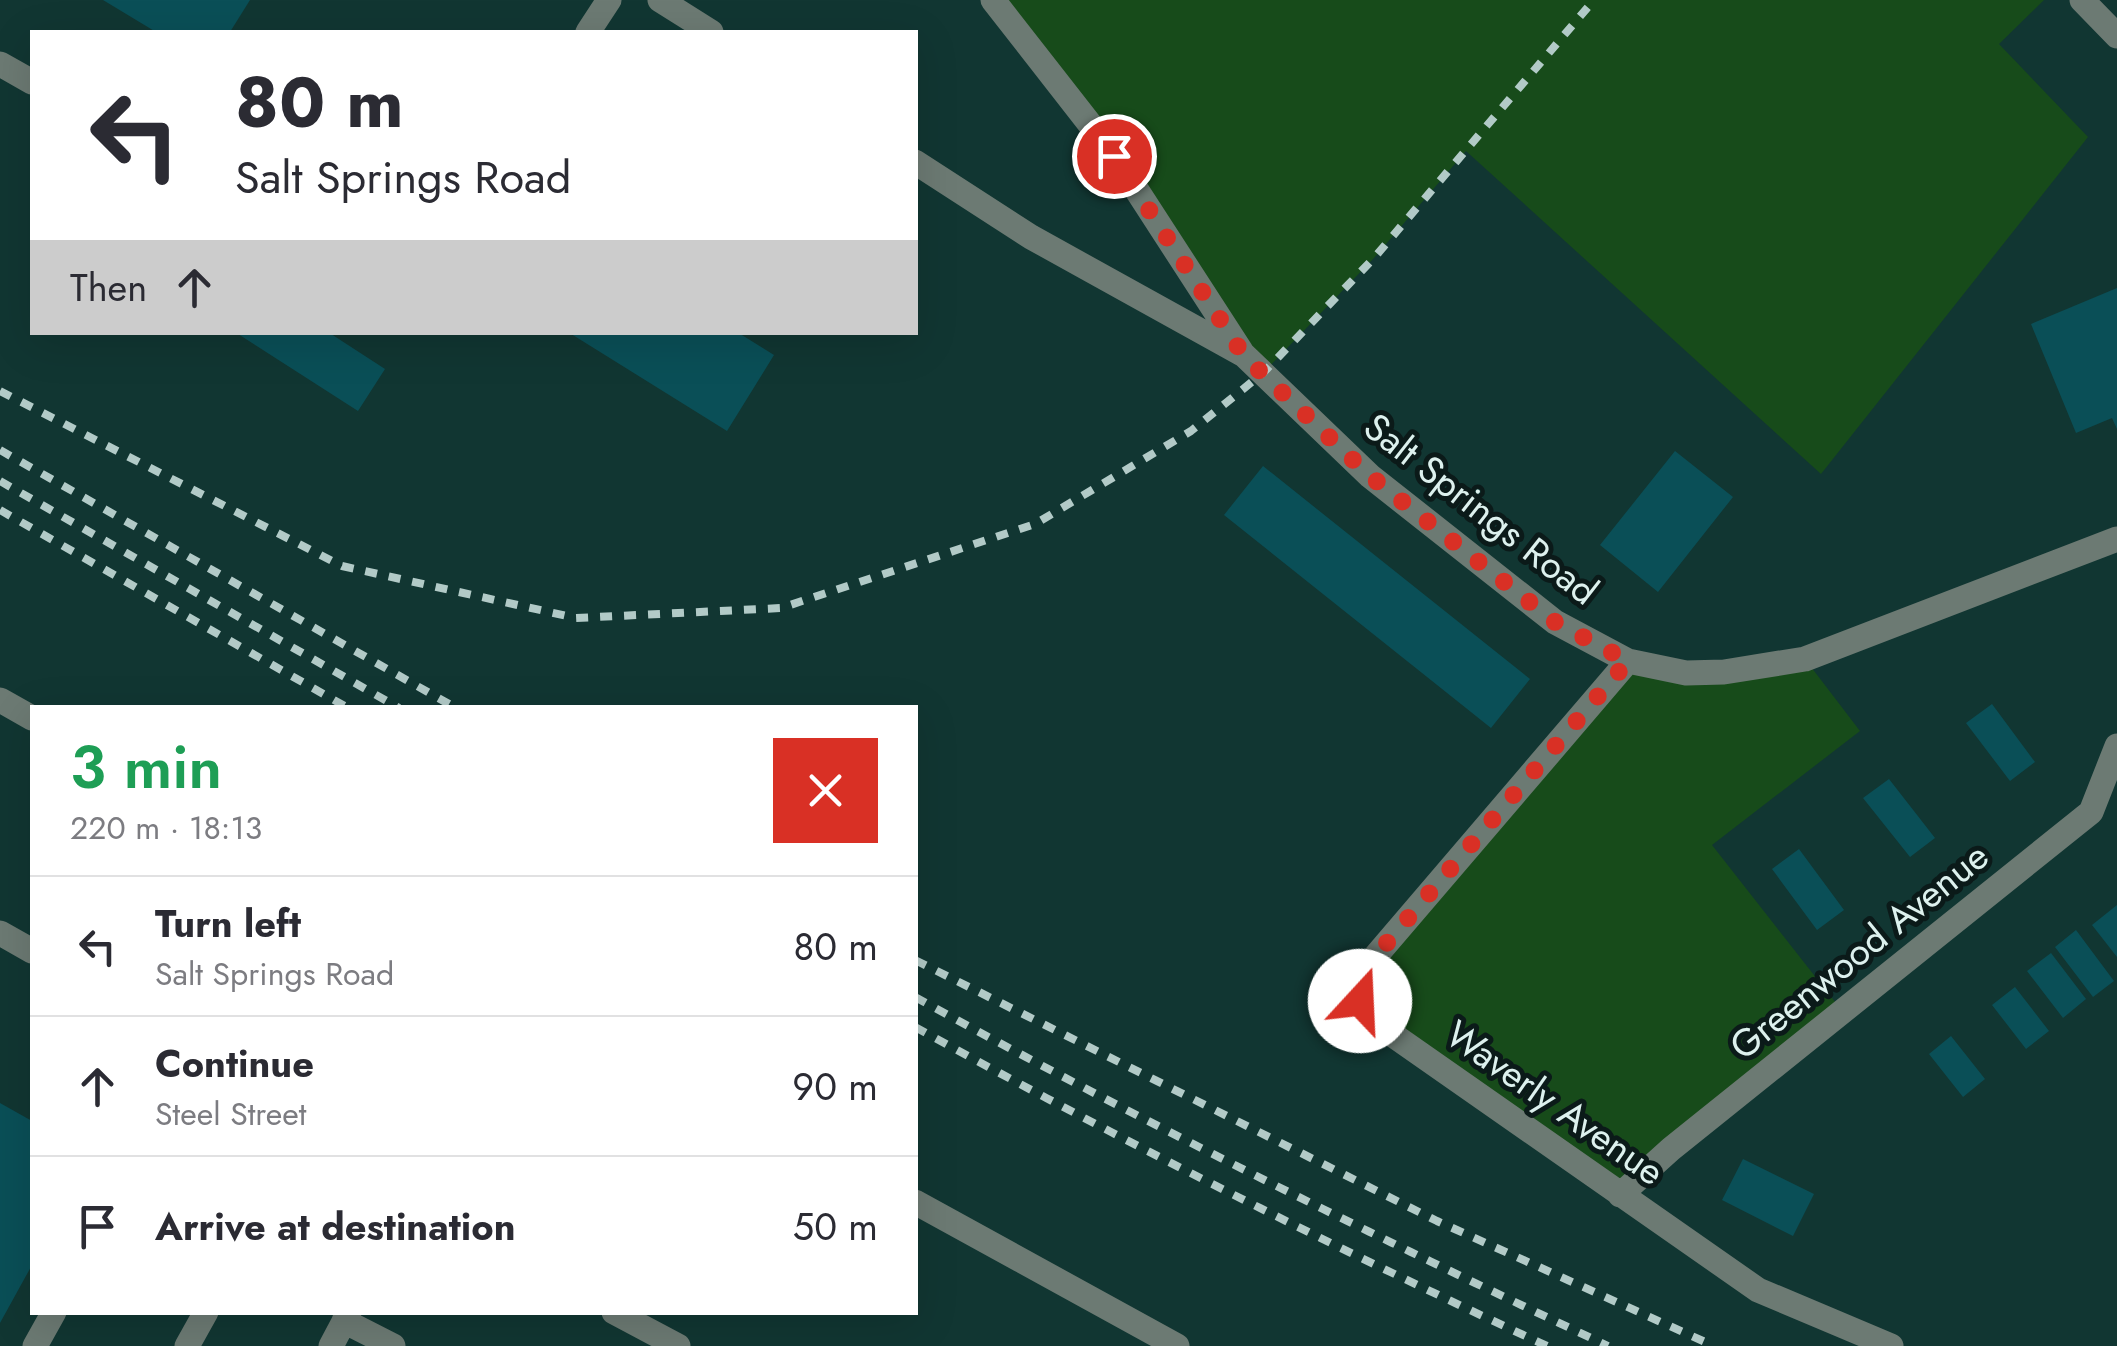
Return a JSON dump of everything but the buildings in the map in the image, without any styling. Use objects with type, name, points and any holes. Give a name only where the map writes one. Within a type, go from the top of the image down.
[{"type":"street","points":[[589,30],[610,0]]},
{"type":"street","points":[[660,0],[708,30]]},
{"type":"street","points":[[993,0],[1114,156],[1244,356]]},
{"type":"street","points":[[2082,0],[2117,36]]},
{"type":"street","points":[[0,64],[30,81]]},
{"type":"street","name":"Salt Springs Road","points":[[918,164],[1031,236],[1244,356],[1370,476],[1555,622],[1628,661],[1686,673],[1724,672],[1806,659],[2117,539]]},
{"type":"street","name":"Waverly Avenue","points":[[1628,661],[1362,972],[1360,1001],[1368,1014],[1393,1036],[1758,1290],[1891,1346]]},
{"type":"street","points":[[0,700],[30,717]]},
{"type":"street","name":"Greenwood Avenue","points":[[1620,1195],[1671,1149],[2091,812],[2117,746]]},
{"type":"street","points":[[0,934],[30,950]]},
{"type":"street","points":[[918,1204],[1177,1346]]},
{"type":"street","points":[[35,1346],[52,1315]]},
{"type":"street","points":[[186,1346],[204,1315]]},
{"type":"street","points":[[620,1315],[678,1346]]},
{"type":"street","points":[[330,1346],[347,1317],[394,1346]]},
{"type":"green space","points":[[993,0],[2044,0],[1999,44],[2088,137],[1821,474],[1466,151],[1374,258],[1263,373]]},
{"type":"green space","points":[[1805,659],[1860,731],[1712,845],[1843,1012],[1620,1195],[1393,1035],[1362,972],[1628,661],[1686,673]]},
{"type":"railway","points":[[0,391],[342,566],[576,618],[781,608],[1035,524],[1191,431],[1263,373],[1374,258],[1594,0]]},
{"type":"railway","points":[[0,450],[451,705]]},
{"type":"railway","points":[[0,481],[394,705]]},
{"type":"railway","points":[[0,510],[343,705]]},
{"type":"railway","points":[[918,962],[1437,1221],[1714,1346]]},
{"type":"railway","points":[[918,999],[1259,1177],[1608,1346]]},
{"type":"railway","points":[[918,1029],[1228,1192],[1547,1346]]},
{"type":"route","points":[[1114,156],[1244,356],[1370,476],[1555,622],[1628,661],[1362,972],[1360,1001]]}]
